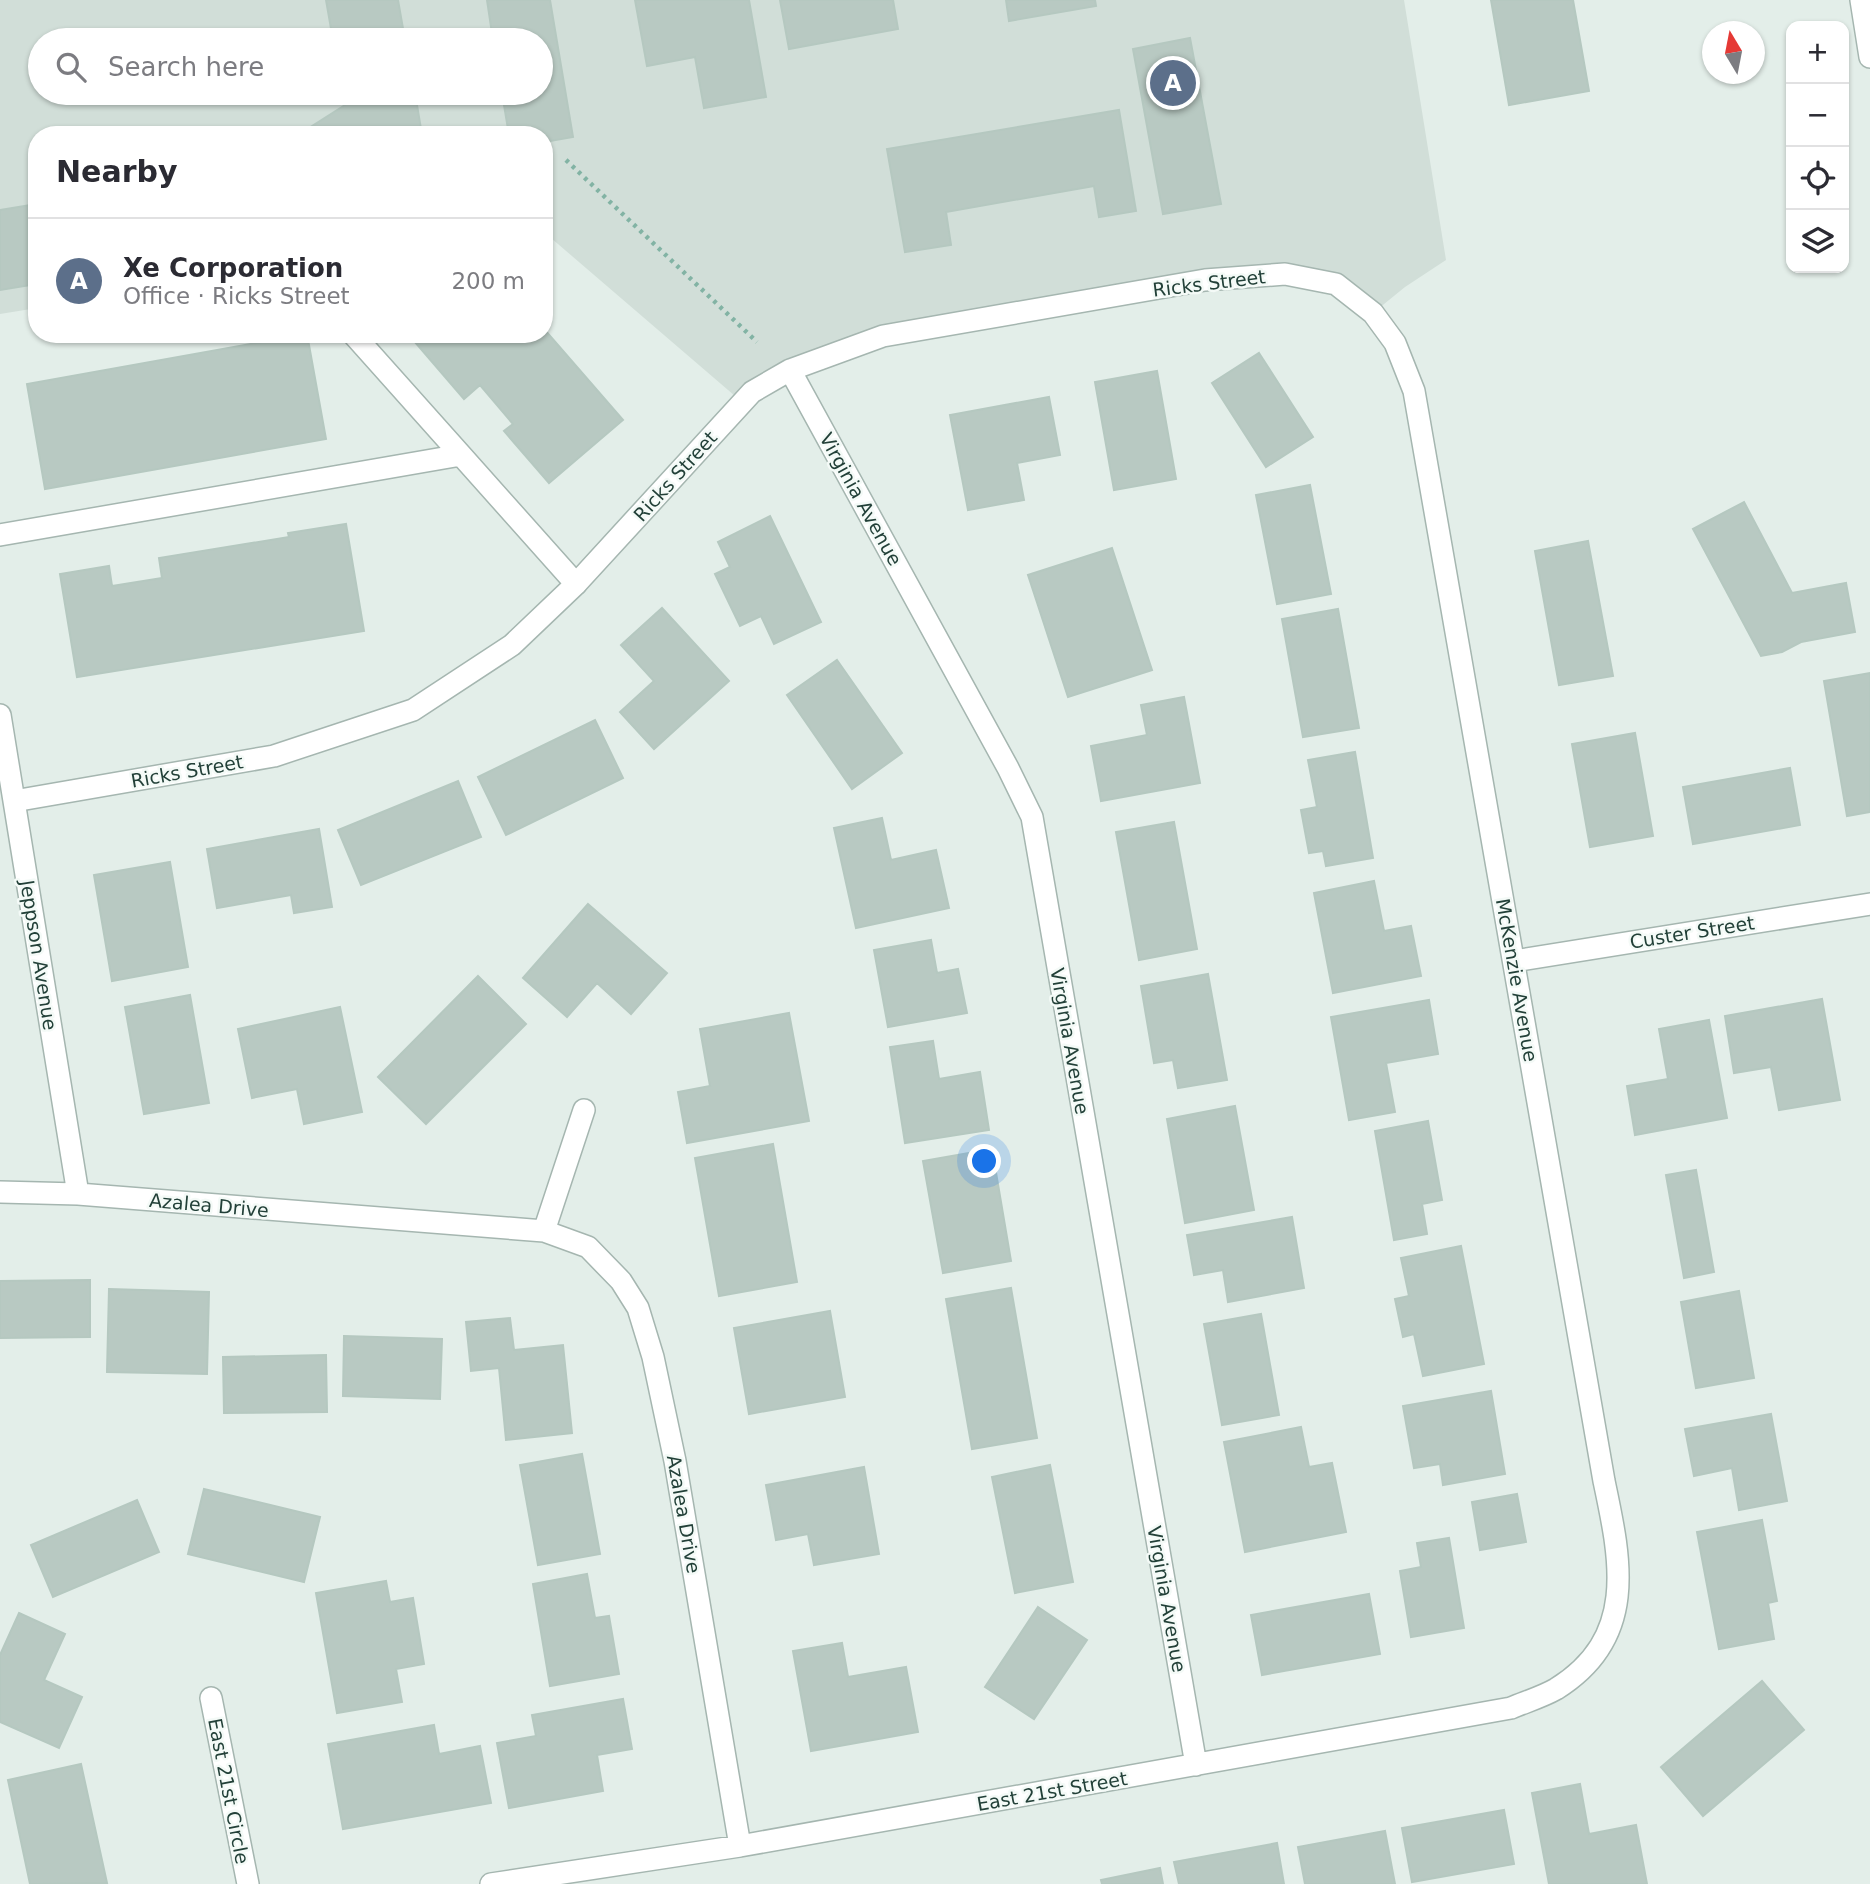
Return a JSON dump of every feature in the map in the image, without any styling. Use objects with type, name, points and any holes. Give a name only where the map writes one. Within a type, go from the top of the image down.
[{"type":"street","points":[[1861,0],[1870,57]]},
{"type":"street","name":"Ricks Street","points":[[14,801],[274,756],[413,710],[512,645],[576,584],[752,392],[790,370],[883,336],[1205,280],[1285,274],[1336,284],[1373,313]]},
{"type":"street","name":"McKenzie Avenue","points":[[1373,313],[1395,343],[1414,391],[1604,1481],[1618,1545],[1619,1588],[1611,1628],[1596,1652]]},
{"type":"street","points":[[361,343],[576,584]]},
{"type":"street","name":"Virginia Avenue","points":[[790,370],[1008,768],[1032,817],[1196,1765]]},
{"type":"street","points":[[0,535],[461,455]]},
{"type":"street","name":"Jeppson Avenue","points":[[0,715],[78,1194]]},
{"type":"street","name":"Custer Street","points":[[1514,961],[1870,904]]},
{"type":"street","points":[[544,1231],[584,1110]]},
{"type":"street","name":"Azalea Drive","points":[[0,1192],[78,1194],[544,1231],[589,1247],[621,1281],[638,1308],[653,1357],[675,1461],[740,1846]]},
{"type":"street","name":"East 21st Street","points":[[491,1884],[740,1846],[1511,1708],[1555,1689],[1596,1652]]},
{"type":"street","name":"East 21st Circle","points":[[211,1698],[247,1884]]},
{"type":"path","points":[[566,160],[757,342]]},
{"type":"shaded area","points":[[0,0],[1404,0],[1446,260],[1405,287],[1373,313],[1336,284],[1285,274],[883,336],[742,402],[553,240],[553,126],[28,126],[28,309],[0,314]]},
{"type":"building","points":[[326,0],[398,0],[403,28],[331,28]]},
{"type":"building","points":[[487,0],[550,0],[573,137],[553,140],[553,126],[508,126],[504,105],[553,105],[553,28],[491,28]]},
{"type":"building","points":[[635,0],[749,0],[766,97],[704,108],[695,57],[647,66]]},
{"type":"building","points":[[780,0],[893,0],[898,29],[789,49]]},
{"type":"building","points":[[1006,0],[1095,0],[1096,6],[1009,21]]},
{"type":"building","points":[[1491,0],[1573,0],[1589,91],[1509,105]]},
{"type":"building","points":[[1190,38],[1221,204],[1163,214],[1133,49]]},
{"type":"building","points":[[345,105],[417,105],[420,126],[312,126]]},
{"type":"building","points":[[1119,110],[1136,211],[1099,217],[1094,186],[946,212],[951,245],[905,252],[887,149]]},
{"type":"building","points":[[28,205],[28,285],[0,290],[0,210]]},
{"type":"building","points":[[553,339],[623,420],[549,483],[504,431],[513,424],[480,385],[464,399],[416,343],[553,343]]},
{"type":"building","points":[[257,343],[309,343],[326,439],[45,489],[27,384]]},
{"type":"building","points":[[1259,353],[1313,437],[1266,467],[1212,383]]},
{"type":"building","points":[[1157,371],[1176,479],[1114,490],[1095,382]]},
{"type":"building","points":[[1049,397],[1060,455],[1017,463],[1024,500],[968,510],[950,415]]},
{"type":"building","points":[[1310,485],[1331,594],[1277,604],[1256,495]]},
{"type":"building","points":[[1744,502],[1792,593],[1846,583],[1855,632],[1801,642],[1782,652],[1761,656],[1693,529]]},
{"type":"building","points":[[770,516],[821,622],[774,644],[761,616],[740,626],[715,574],[730,567],[718,542]]},
{"type":"building","points":[[346,524],[364,631],[77,677],[60,574],[109,566],[112,586],[162,578],[159,558],[289,537],[288,533]]},
{"type":"building","points":[[1588,541],[1613,676],[1559,685],[1535,551]]},
{"type":"building","points":[[1112,548],[1152,670],[1068,697],[1028,575]]},
{"type":"building","points":[[662,608],[729,681],[654,749],[620,712],[654,681],[621,645]]},
{"type":"building","points":[[1338,609],[1359,728],[1303,737],[1282,619]]},
{"type":"building","points":[[837,660],[902,753],[852,789],[787,695]]},
{"type":"building","points":[[1870,673],[1870,812],[1847,816],[1824,681]]},
{"type":"building","points":[[1184,697],[1200,783],[1101,801],[1091,746],[1147,735],[1141,705]]},
{"type":"building","points":[[595,720],[623,778],[506,835],[478,777]]},
{"type":"building","points":[[1635,733],[1653,836],[1590,847],[1572,744]]},
{"type":"building","points":[[1355,752],[1373,858],[1326,866],[1323,851],[1309,853],[1301,810],[1317,807],[1308,760]]},
{"type":"building","points":[[1790,768],[1800,825],[1693,844],[1683,787]]},
{"type":"building","points":[[458,781],[481,837],[361,885],[338,830]]},
{"type":"building","points":[[882,818],[891,860],[936,850],[949,908],[856,928],[834,828]]},
{"type":"building","points":[[1174,822],[1197,949],[1139,960],[1116,832]]},
{"type":"building","points":[[319,829],[332,907],[294,913],[291,895],[217,908],[207,849]]},
{"type":"building","points":[[170,862],[188,967],[112,981],[94,875]]},
{"type":"building","points":[[1374,881],[1384,931],[1411,926],[1421,976],[1333,993],[1314,893]]},
{"type":"building","points":[[588,904],[667,973],[631,1014],[597,983],[567,1017],[523,978]]},
{"type":"building","points":[[931,940],[937,973],[958,969],[967,1013],[888,1027],[874,950]]},
{"type":"building","points":[[1208,974],[1227,1080],[1178,1088],[1173,1060],[1154,1063],[1141,986]]},
{"type":"building","points":[[478,976],[526,1024],[426,1124],[378,1077]]},
{"type":"building","points":[[190,995],[209,1103],[144,1114],[125,1007]]},
{"type":"building","points":[[1822,999],[1840,1100],[1779,1110],[1771,1067],[1734,1073],[1725,1016]]},
{"type":"building","points":[[1429,1000],[1438,1054],[1386,1063],[1395,1112],[1349,1120],[1331,1017]]},
{"type":"building","points":[[340,1007],[362,1112],[304,1124],[297,1089],[252,1098],[238,1029]]},
{"type":"building","points":[[789,1013],[809,1121],[687,1143],[678,1092],[710,1086],[700,1029]]},
{"type":"building","points":[[1709,1020],[1727,1118],[1635,1135],[1627,1086],[1668,1079],[1659,1029]]},
{"type":"building","points":[[933,1041],[939,1079],[980,1072],[989,1130],[905,1143],[890,1047]]},
{"type":"building","points":[[1235,1106],[1254,1210],[1185,1223],[1167,1119]]},
{"type":"building","points":[[1428,1121],[1442,1200],[1422,1204],[1427,1234],[1394,1240],[1375,1131]]},
{"type":"building","points":[[773,1144],[797,1282],[719,1296],[695,1158]]},
{"type":"building","points":[[992,1149],[1011,1261],[943,1273],[923,1161]]},
{"type":"building","points":[[1696,1170],[1714,1272],[1684,1278],[1666,1175]]},
{"type":"building","points":[[1292,1217],[1304,1288],[1228,1302],[1223,1270],[1194,1275],[1187,1235]]},
{"type":"building","points":[[1461,1246],[1484,1364],[1423,1376],[1414,1334],[1403,1337],[1395,1299],[1409,1296],[1401,1258]]},
{"type":"building","points":[[90,1280],[90,1337],[0,1338],[0,1281]]},
{"type":"building","points":[[1011,1288],[1037,1438],[972,1449],[946,1299]]},
{"type":"building","points":[[109,1289],[209,1292],[207,1374],[107,1372]]},
{"type":"building","points":[[1739,1291],[1754,1378],[1696,1388],[1681,1302]]},
{"type":"building","points":[[830,1311],[845,1397],[749,1414],[734,1328]]},
{"type":"building","points":[[1261,1314],[1279,1415],[1222,1425],[1204,1324]]},
{"type":"building","points":[[510,1318],[514,1350],[563,1345],[572,1433],[506,1440],[499,1368],[471,1371],[466,1322]]},
{"type":"building","points":[[344,1336],[442,1339],[440,1399],[343,1396]]},
{"type":"building","points":[[326,1355],[327,1412],[224,1413],[223,1357]]},
{"type":"building","points":[[1491,1391],[1505,1474],[1443,1485],[1440,1464],[1414,1468],[1403,1406]]},
{"type":"building","points":[[1771,1414],[1787,1501],[1739,1510],[1732,1468],[1694,1476],[1685,1429]]},
{"type":"building","points":[[1301,1427],[1309,1467],[1332,1463],[1346,1532],[1245,1552],[1224,1442]]},
{"type":"building","points":[[582,1454],[600,1554],[538,1565],[520,1465]]},
{"type":"building","points":[[1050,1465],[1073,1582],[1015,1593],[992,1477]]},
{"type":"building","points":[[864,1467],[879,1554],[814,1565],[808,1534],[776,1540],[766,1485]]},
{"type":"building","points":[[204,1489],[320,1517],[304,1582],[188,1554]]},
{"type":"building","points":[[1517,1494],[1526,1542],[1480,1550],[1472,1502]]},
{"type":"building","points":[[137,1500],[159,1552],[53,1597],[31,1545]]},
{"type":"building","points":[[1762,1520],[1777,1601],[1768,1603],[1774,1639],[1719,1649],[1697,1532]]},
{"type":"building","points":[[1449,1538],[1464,1628],[1411,1637],[1400,1571],[1421,1567],[1417,1543]]},
{"type":"building","points":[[587,1574],[595,1618],[609,1616],[619,1674],[550,1686],[533,1584]]},
{"type":"building","points":[[386,1581],[390,1602],[413,1598],[424,1664],[396,1669],[402,1702],[337,1713],[316,1593]]},
{"type":"building","points":[[1369,1594],[1380,1654],[1262,1675],[1251,1615]]},
{"type":"building","points":[[1038,1607],[1087,1640],[1034,1719],[985,1687]]},
{"type":"building","points":[[19,1613],[65,1634],[44,1680],[82,1697],[59,1748],[0,1722],[0,1655]]},
{"type":"building","points":[[842,1643],[848,1677],[906,1667],[918,1732],[811,1751],[793,1651]]},
{"type":"building","points":[[1762,1681],[1804,1730],[1703,1816],[1661,1767]]},
{"type":"building","points":[[623,1699],[632,1749],[597,1755],[603,1791],[509,1808],[497,1743],[536,1736],[532,1715]]},
{"type":"building","points":[[434,1725],[439,1754],[480,1746],[491,1803],[343,1829],[328,1744]]},
{"type":"building","points":[[81,1764],[107,1883],[30,1884],[8,1780]]},
{"type":"building","points":[[1580,1784],[1589,1834],[1636,1825],[1647,1884],[1549,1884],[1532,1793]]},
{"type":"building","points":[[1504,1810],[1514,1864],[1412,1882],[1402,1828]]},
{"type":"building","points":[[1385,1831],[1395,1884],[1305,1884],[1298,1847]]},
{"type":"building","points":[[1277,1843],[1284,1884],[1179,1884],[1174,1862]]},
{"type":"building","points":[[1160,1868],[1163,1884],[1102,1884],[1101,1880]]},
{"type":"place","name":"Xe Corporation","points":[[1173,83]]}]
